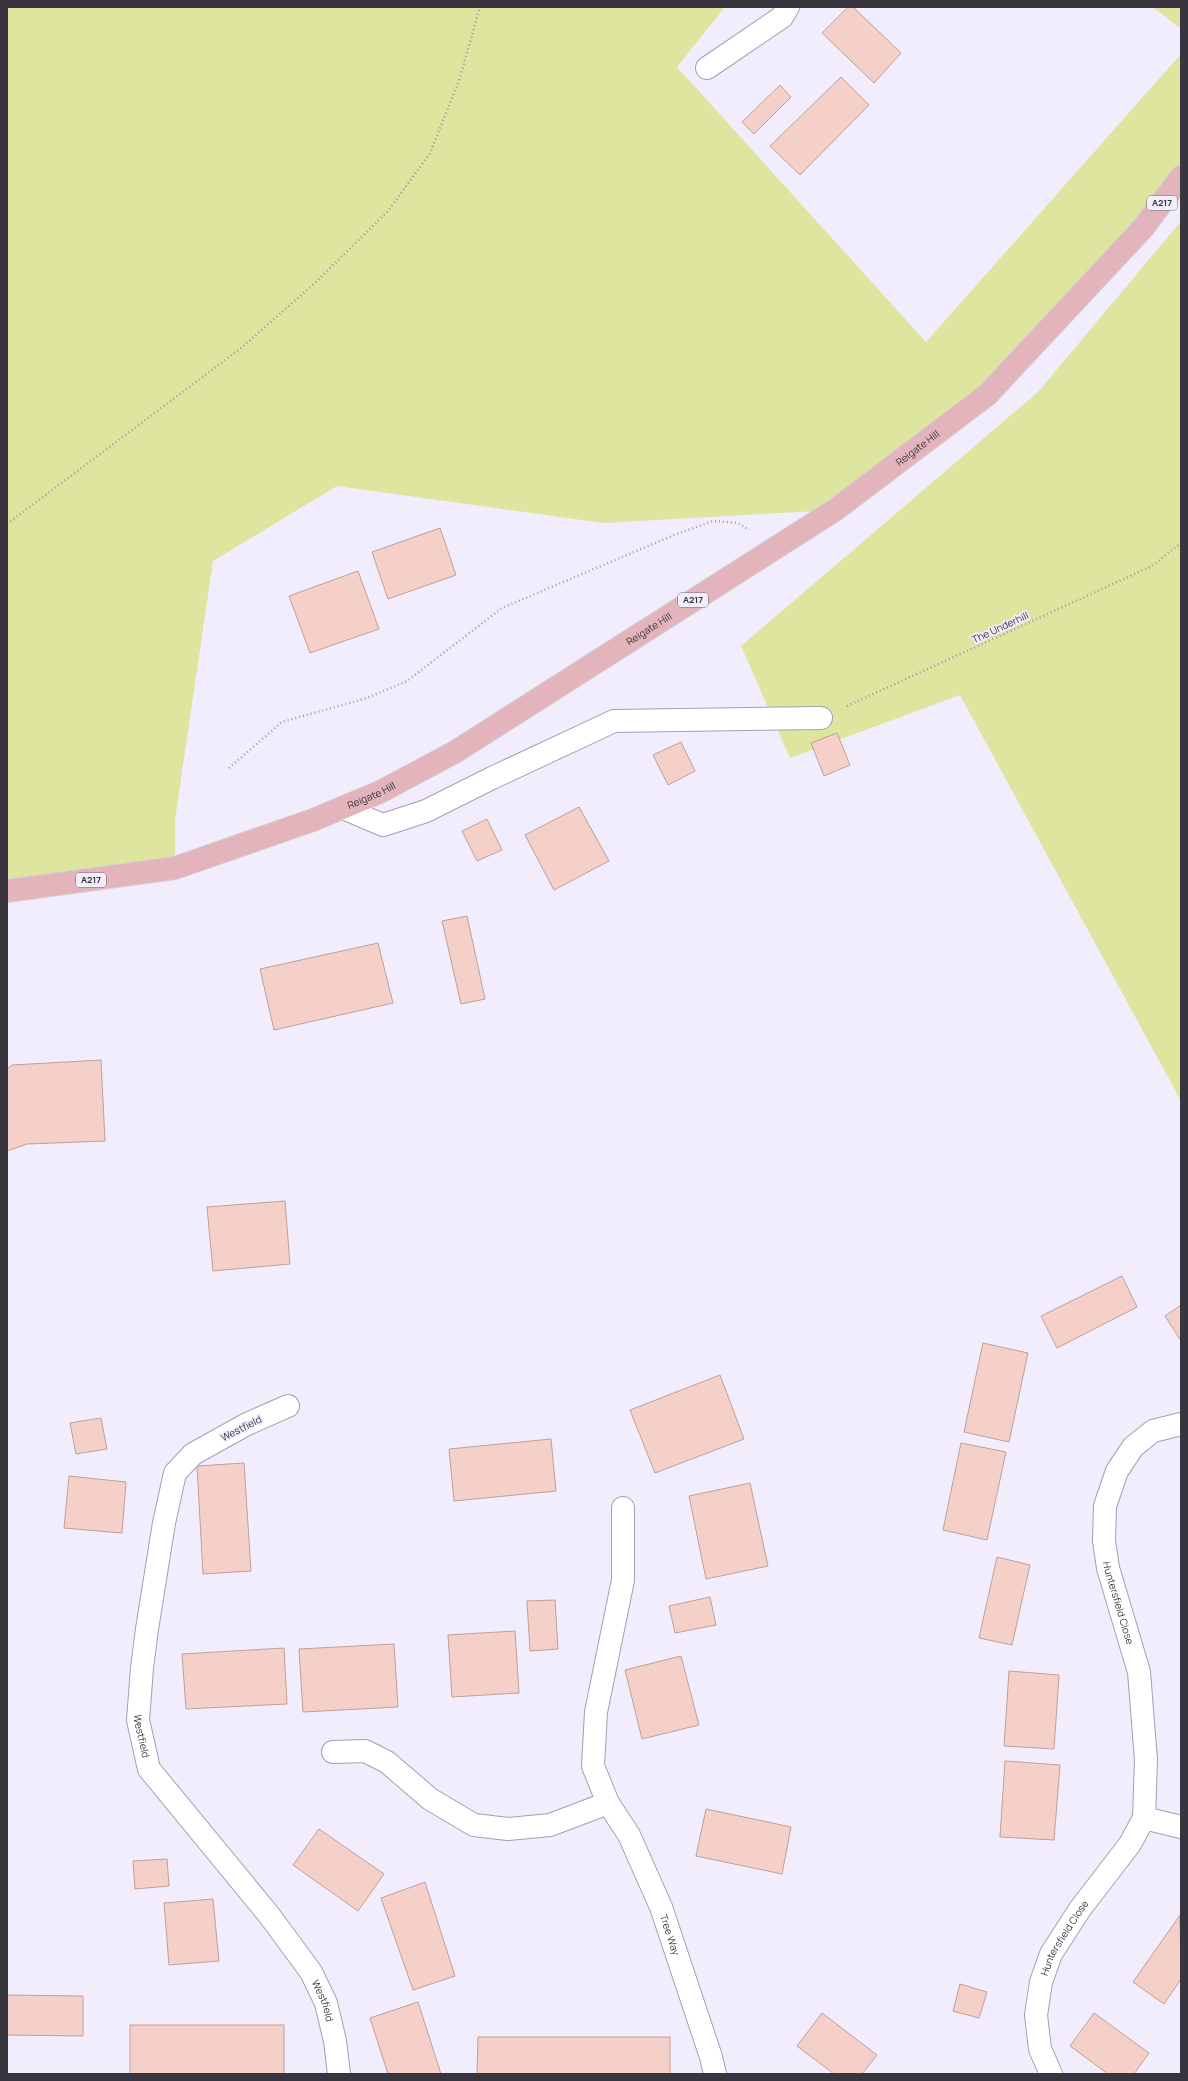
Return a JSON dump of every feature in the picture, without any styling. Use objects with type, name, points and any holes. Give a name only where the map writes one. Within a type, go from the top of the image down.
[{"type":"main road","name":"Reigate Hill","points":[[7,891],[175,868],[313,820],[343,808],[380,792],[455,752],[836,510],[987,395],[1143,228],[1181,177]]},
{"type":"street","points":[[707,68],[782,17],[788,7]]},
{"type":"street","points":[[343,808],[383,825],[426,811],[492,778],[614,721],[821,718]]},
{"type":"street","name":"Westfield","points":[[288,1406],[247,1424],[193,1454],[175,1473],[164,1523],[147,1628],[138,1720],[149,1769],[269,1914],[311,1972],[326,2003],[335,2041],[339,2074]]},
{"type":"street","name":"Huntersfield Close","points":[[1051,2074],[1040,2048],[1036,2015],[1040,1982],[1055,1948],[1080,1910],[1130,1844],[1144,1818],[1146,1760],[1140,1672],[1108,1568],[1104,1541],[1105,1506],[1117,1471],[1133,1447],[1153,1431],[1181,1424]]},
{"type":"street","name":"Tree Way","points":[[623,1508],[623,1580],[596,1712],[593,1766],[608,1803],[629,1835],[661,1907],[711,2057],[714,2074]]},
{"type":"street","points":[[333,1752],[365,1751],[387,1762],[430,1799],[474,1825],[508,1829],[550,1825],[608,1803]]},
{"type":"street","points":[[1144,1818],[1181,1827]]},
{"type":"path","points":[[7,524],[241,348],[316,282],[388,210],[430,153],[459,81],[480,7]]},
{"type":"path","points":[[229,768],[282,722],[367,698],[407,681],[502,608],[674,535],[713,521],[738,523],[776,548]]},
{"type":"path","name":"The Underhill","points":[[821,718],[1152,566],[1181,544]]},
{"type":"green space","points":[[7,7],[725,7],[677,67],[926,342],[1181,54],[1181,177],[987,395],[835,510],[603,523],[337,486],[213,561],[175,820],[175,868],[7,881]]},
{"type":"green space","points":[[1153,7],[1181,7],[1181,29]]},
{"type":"green space","points":[[1181,221],[1181,1101],[960,695],[790,758],[741,646],[1039,391]]},
{"type":"building","points":[[848,7],[853,7],[901,53],[874,83],[822,33]]},
{"type":"building","points":[[841,77],[869,105],[800,175],[770,146]]},
{"type":"building","points":[[780,85],[791,97],[754,134],[742,122]]},
{"type":"building","points":[[440,528],[456,575],[388,599],[372,552]]},
{"type":"building","points":[[358,571],[379,629],[310,653],[289,596]]},
{"type":"building","points":[[837,733],[850,765],[824,776],[811,743]]},
{"type":"building","points":[[681,742],[695,771],[668,785],[653,755]]},
{"type":"building","points":[[579,807],[609,861],[554,890],[525,835]]},
{"type":"building","points":[[487,819],[502,850],[477,861],[462,831]]},
{"type":"building","points":[[467,916],[485,999],[461,1004],[442,921]]},
{"type":"building","points":[[378,943],[393,1003],[274,1030],[260,969]]},
{"type":"building","points":[[101,1060],[105,1141],[27,1144],[7,1151],[7,1069],[12,1065]]},
{"type":"building","points":[[285,1201],[290,1264],[213,1271],[207,1207]]},
{"type":"building","points":[[1122,1276],[1137,1307],[1057,1348],[1041,1316]]},
{"type":"building","points":[[1181,1305],[1181,1341],[1165,1316]]},
{"type":"building","points":[[983,1343],[1028,1353],[1009,1442],[964,1432]]},
{"type":"building","points":[[720,1375],[744,1439],[655,1473],[630,1410]]},
{"type":"building","points":[[101,1418],[107,1449],[76,1454],[70,1423]]},
{"type":"building","points":[[551,1439],[556,1491],[454,1501],[449,1449]]},
{"type":"building","points":[[961,1443],[1006,1452],[987,1540],[943,1530]]},
{"type":"building","points":[[244,1463],[251,1571],[203,1574],[197,1466]]},
{"type":"building","points":[[69,1476],[126,1482],[122,1533],[64,1528]]},
{"type":"building","points":[[750,1483],[768,1566],[706,1579],[689,1496]]},
{"type":"building","points":[[997,1557],[1030,1565],[1012,1645],[979,1638]]},
{"type":"building","points":[[710,1597],[716,1625],[675,1633],[669,1606]]},
{"type":"building","points":[[555,1600],[558,1649],[530,1651],[527,1601]]},
{"type":"building","points":[[515,1631],[519,1693],[452,1697],[448,1635]]},
{"type":"building","points":[[394,1644],[398,1707],[303,1712],[299,1649]]},
{"type":"building","points":[[284,1648],[287,1704],[186,1709],[182,1654]]},
{"type":"building","points":[[681,1656],[699,1725],[642,1739],[625,1670]]},
{"type":"building","points":[[1009,1671],[1059,1675],[1054,1749],[1004,1746]]},
{"type":"building","points":[[1005,1761],[1060,1765],[1054,1840],[1000,1837]]},
{"type":"building","points":[[706,1809],[791,1827],[782,1874],[696,1856]]},
{"type":"building","points":[[319,1829],[384,1874],[358,1911],[293,1865]]},
{"type":"building","points":[[167,1859],[169,1886],[135,1889],[133,1861]]},
{"type":"building","points":[[425,1882],[455,1976],[413,1990],[381,1898]]},
{"type":"building","points":[[213,1899],[219,1961],[169,1965],[164,1903]]},
{"type":"building","points":[[1180,1915],[1181,1979],[1164,2004],[1133,1982]]},
{"type":"building","points":[[960,1984],[987,1992],[979,2018],[953,2011]]},
{"type":"building","points":[[7,1995],[83,1996],[83,2036],[7,2035]]},
{"type":"building","points":[[418,2002],[441,2074],[388,2074],[370,2018]]},
{"type":"building","points":[[822,2013],[877,2055],[862,2074],[834,2074],[797,2046]]},
{"type":"building","points":[[1094,2013],[1149,2053],[1134,2074],[1108,2074],[1070,2046]]},
{"type":"building","points":[[130,2025],[284,2025],[284,2074],[130,2074]]},
{"type":"building","points":[[478,2037],[670,2037],[670,2074],[477,2074]]}]
